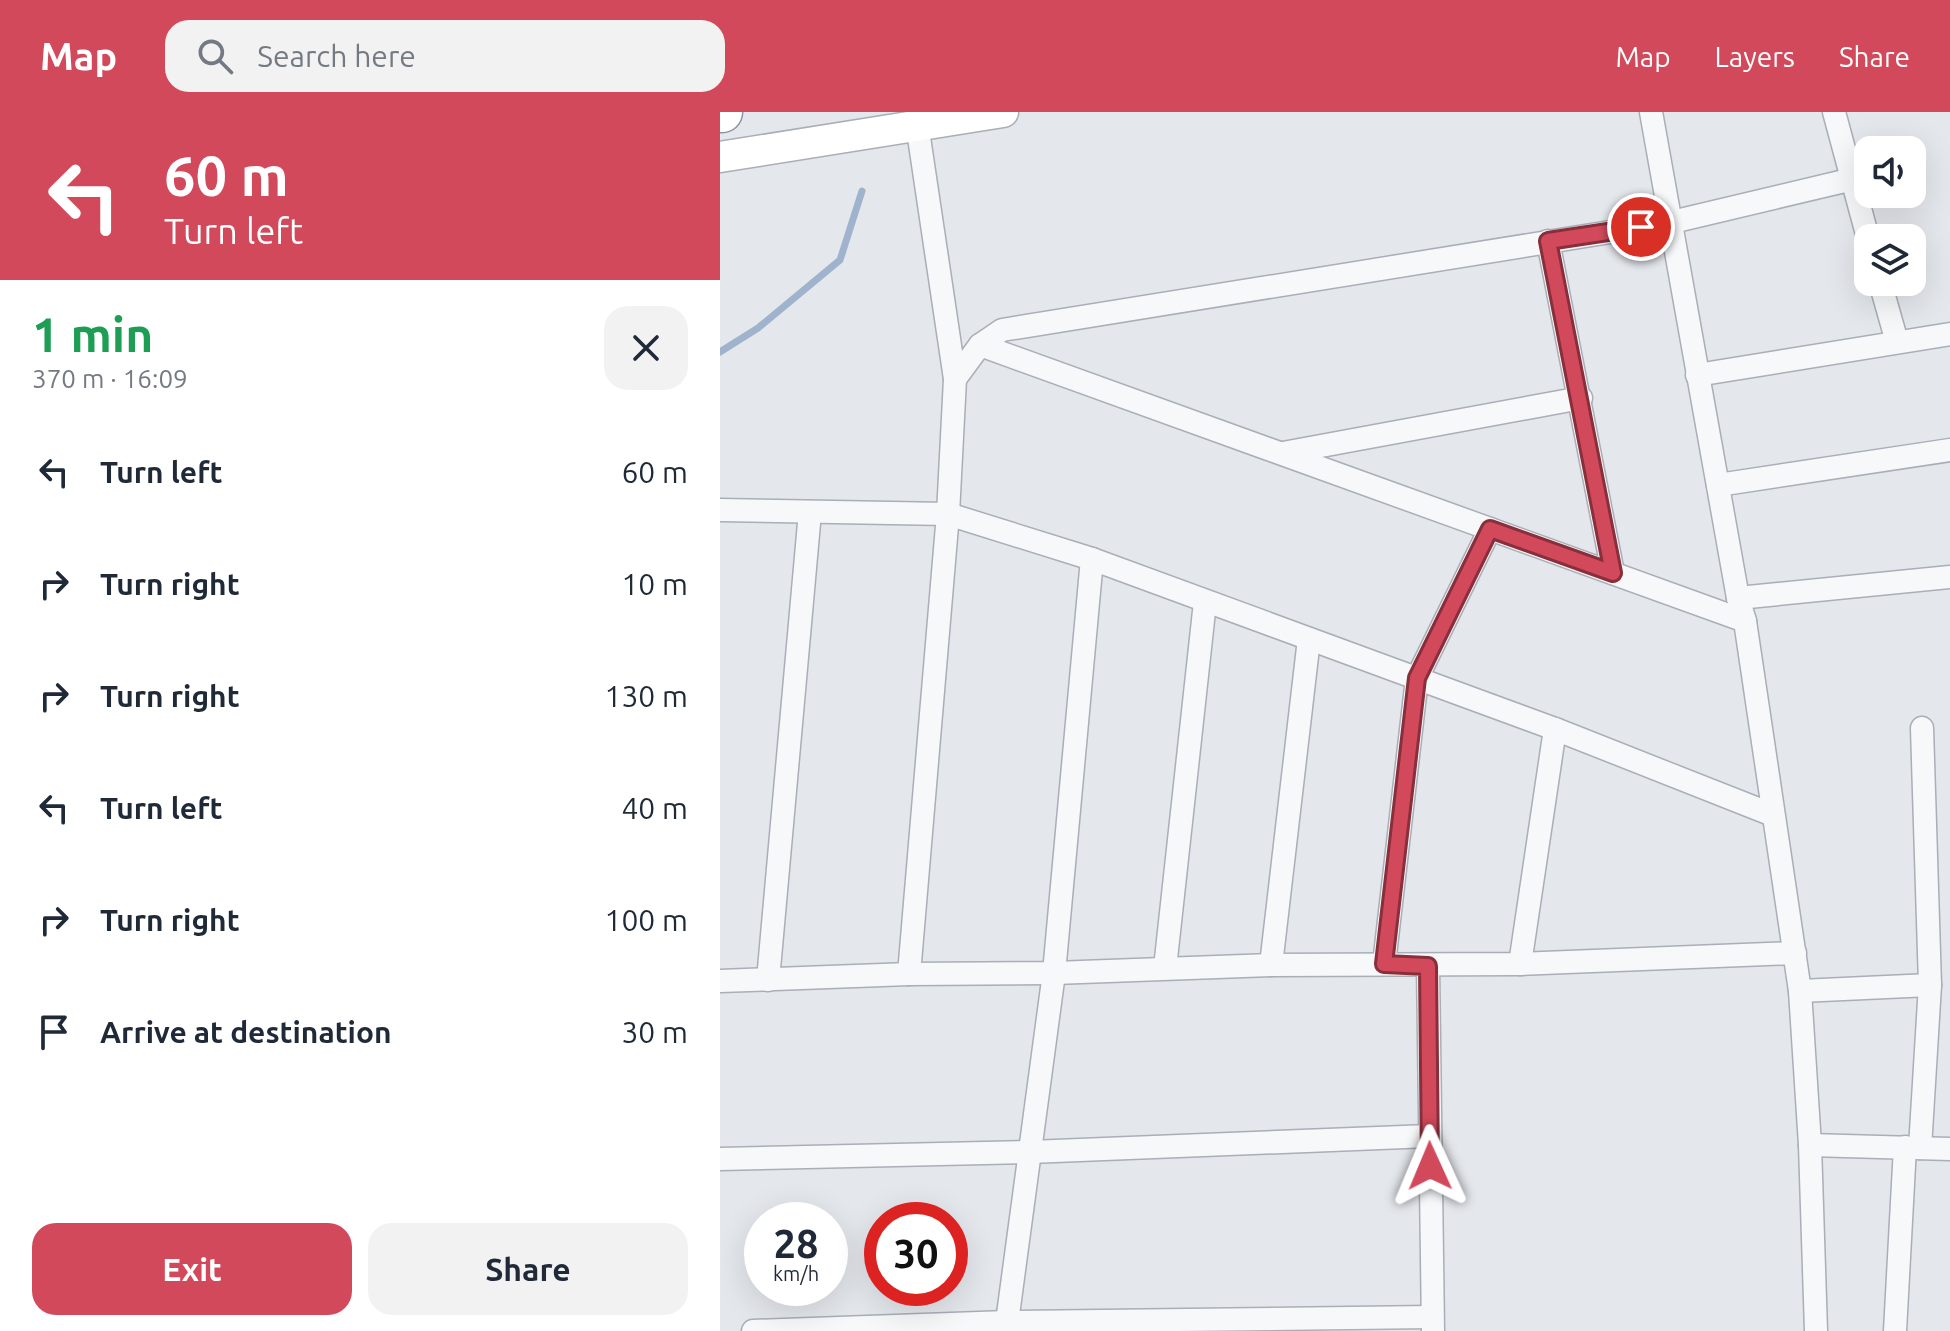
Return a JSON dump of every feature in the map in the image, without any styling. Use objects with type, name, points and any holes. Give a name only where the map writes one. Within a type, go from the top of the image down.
[{"type":"street","points":[[720,157],[1003,112]]},
{"type":"street","points":[[1651,112],[1738,598],[1745,621],[1795,953],[1810,1145],[1816,1331]]},
{"type":"street","points":[[1834,112],[1864,224]]},
{"type":"street","points":[[909,974],[948,514],[955,379],[917,124]]},
{"type":"street","points":[[955,379],[980,345],[1002,330],[1672,222],[1853,179]]},
{"type":"street","points":[[1548,241],[1613,573]]},
{"type":"street","points":[[1884,296],[1897,342]]},
{"type":"street","points":[[1697,375],[1950,334]]},
{"type":"street","points":[[980,345],[1745,621]]},
{"type":"street","points":[[1281,453],[1581,398]]},
{"type":"street","points":[[1718,485],[1950,450]]},
{"type":"street","points":[[720,510],[948,514],[1092,559],[1555,729],[1773,815]]},
{"type":"street","points":[[768,980],[810,512]]},
{"type":"street","points":[[1384,964],[1417,678],[1490,529]]},
{"type":"street","points":[[1007,1322],[1054,973],[1092,559]]},
{"type":"street","points":[[1738,598],[1950,577]]},
{"type":"street","points":[[1165,968],[1205,602]]},
{"type":"street","points":[[1271,965],[1309,639]]},
{"type":"street","points":[[1895,1331],[1930,985],[1922,728]]},
{"type":"street","points":[[1520,964],[1555,729]]},
{"type":"street","points":[[720,981],[1271,965],[1520,964],[1795,953]]},
{"type":"street","points":[[753,1331],[895,1329],[1007,1322],[1432,1324],[1428,966]]},
{"type":"street","points":[[1800,991],[1930,985]]},
{"type":"street","points":[[720,1159],[1030,1152],[1429,1136]]},
{"type":"street","points":[[1810,1145],[1950,1149]]},
{"type":"waterway","points":[[720,352],[758,328],[840,260],[862,191]]},
{"type":"route","points":[[1430,1166],[1428,966],[1384,964],[1417,678],[1490,529],[1613,573],[1548,241],[1641,227]]}]
